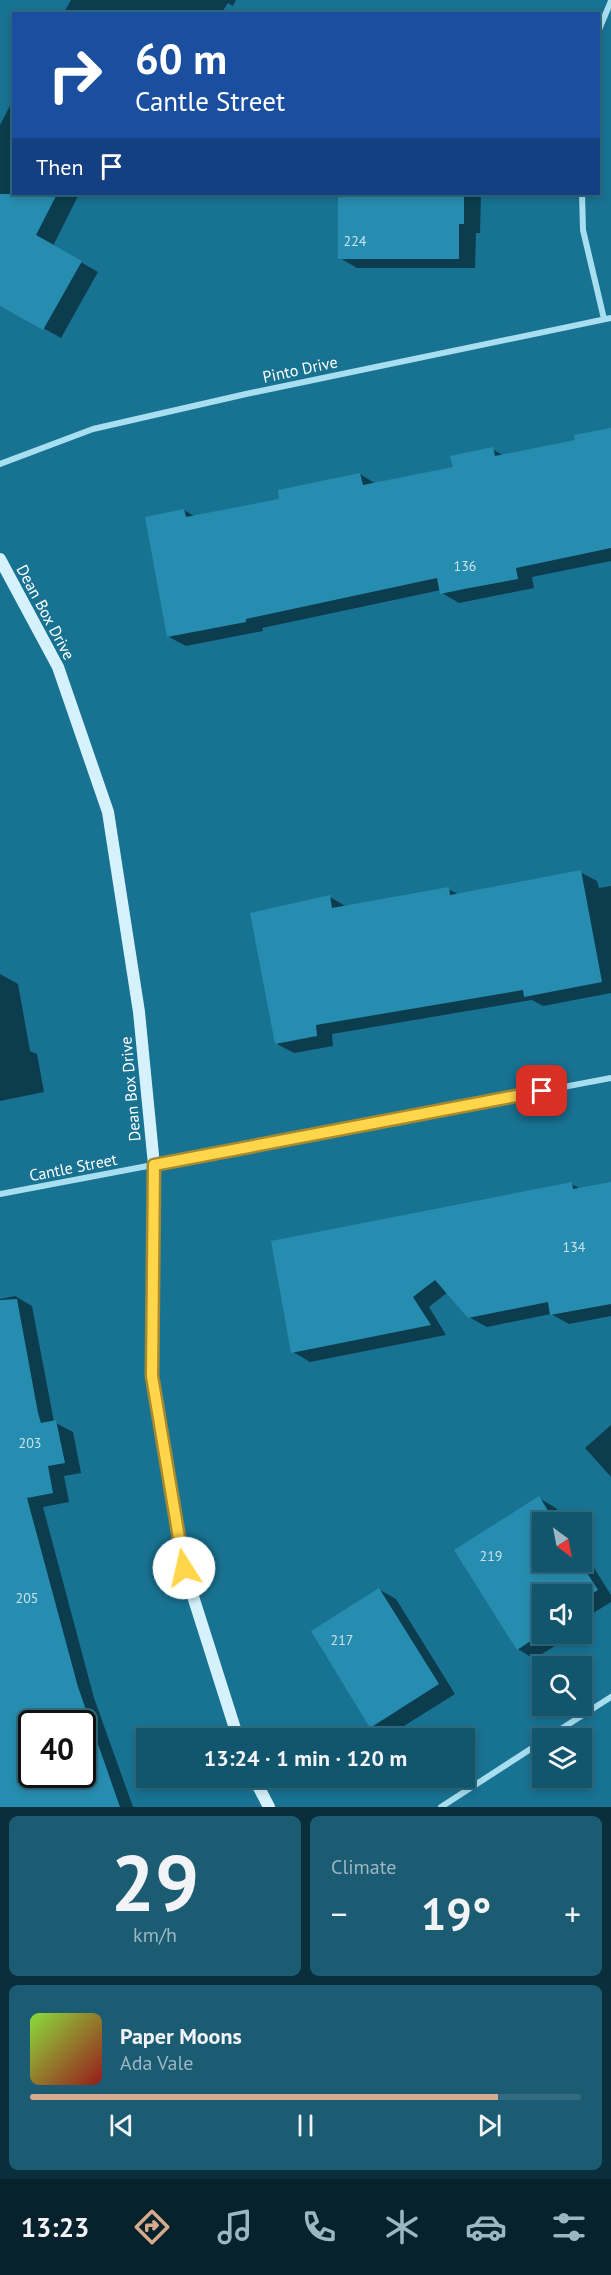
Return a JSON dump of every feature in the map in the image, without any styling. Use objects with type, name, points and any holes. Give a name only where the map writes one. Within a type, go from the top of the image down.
[{"type":"street","points":[[600,27],[611,1]]},
{"type":"street","points":[[582,195],[583,230],[608,319]]},
{"type":"street","name":"Pinto Drive","points":[[0,464],[93,429],[246,394],[608,319]]},
{"type":"street","name":"Dean Box Drive","points":[[0,559],[58,667],[108,812],[140,1012],[154,1165],[152,1376],[184,1568],[235,1728]]},
{"type":"street","name":"Cantle Street","points":[[0,1194],[611,1078]]},
{"type":"street","points":[[563,1728],[611,1697]]},
{"type":"street","points":[[441,1807],[532,1748]]},
{"type":"street","points":[[259,1788],[269,1807]]},
{"type":"building","points":[[0,194],[56,195],[36,235],[82,261],[43,330],[0,306]]},
{"type":"building","points":[[338,195],[464,195],[464,224],[459,224],[459,259],[338,259]]},
{"type":"building","points":[[611,428],[611,548],[516,568],[518,579],[440,594],[437,578],[246,619],[246,622],[167,637],[145,517],[184,509],[186,517],[279,499],[278,490],[360,473],[363,485],[453,467],[450,456],[493,447],[495,456],[575,440],[574,435]]},
{"type":"building","points":[[581,870],[602,982],[524,997],[523,990],[316,1025],[317,1036],[275,1044],[250,913],[330,895],[332,908],[449,887],[450,895]]},
{"type":"building","points":[[572,1182],[573,1189],[611,1182],[611,1304],[550,1315],[548,1302],[468,1318],[435,1280],[413,1297],[431,1325],[291,1353],[271,1241]]},
{"type":"building","points":[[17,1299],[38,1413],[41,1423],[56,1420],[65,1463],[48,1466],[53,1493],[27,1498],[86,1710],[18,1710],[18,1788],[96,1788],[96,1738],[120,1807],[0,1807],[0,1300]]},
{"type":"building","points":[[539,1496],[549,1512],[532,1512],[532,1572],[586,1572],[598,1590],[592,1594],[592,1584],[532,1584],[532,1640],[517,1650],[454,1550]]},
{"type":"building","points":[[379,1588],[439,1684],[370,1728],[311,1631]]},
{"type":"route","points":[[184,1568],[152,1376],[154,1165],[542,1091]]}]
